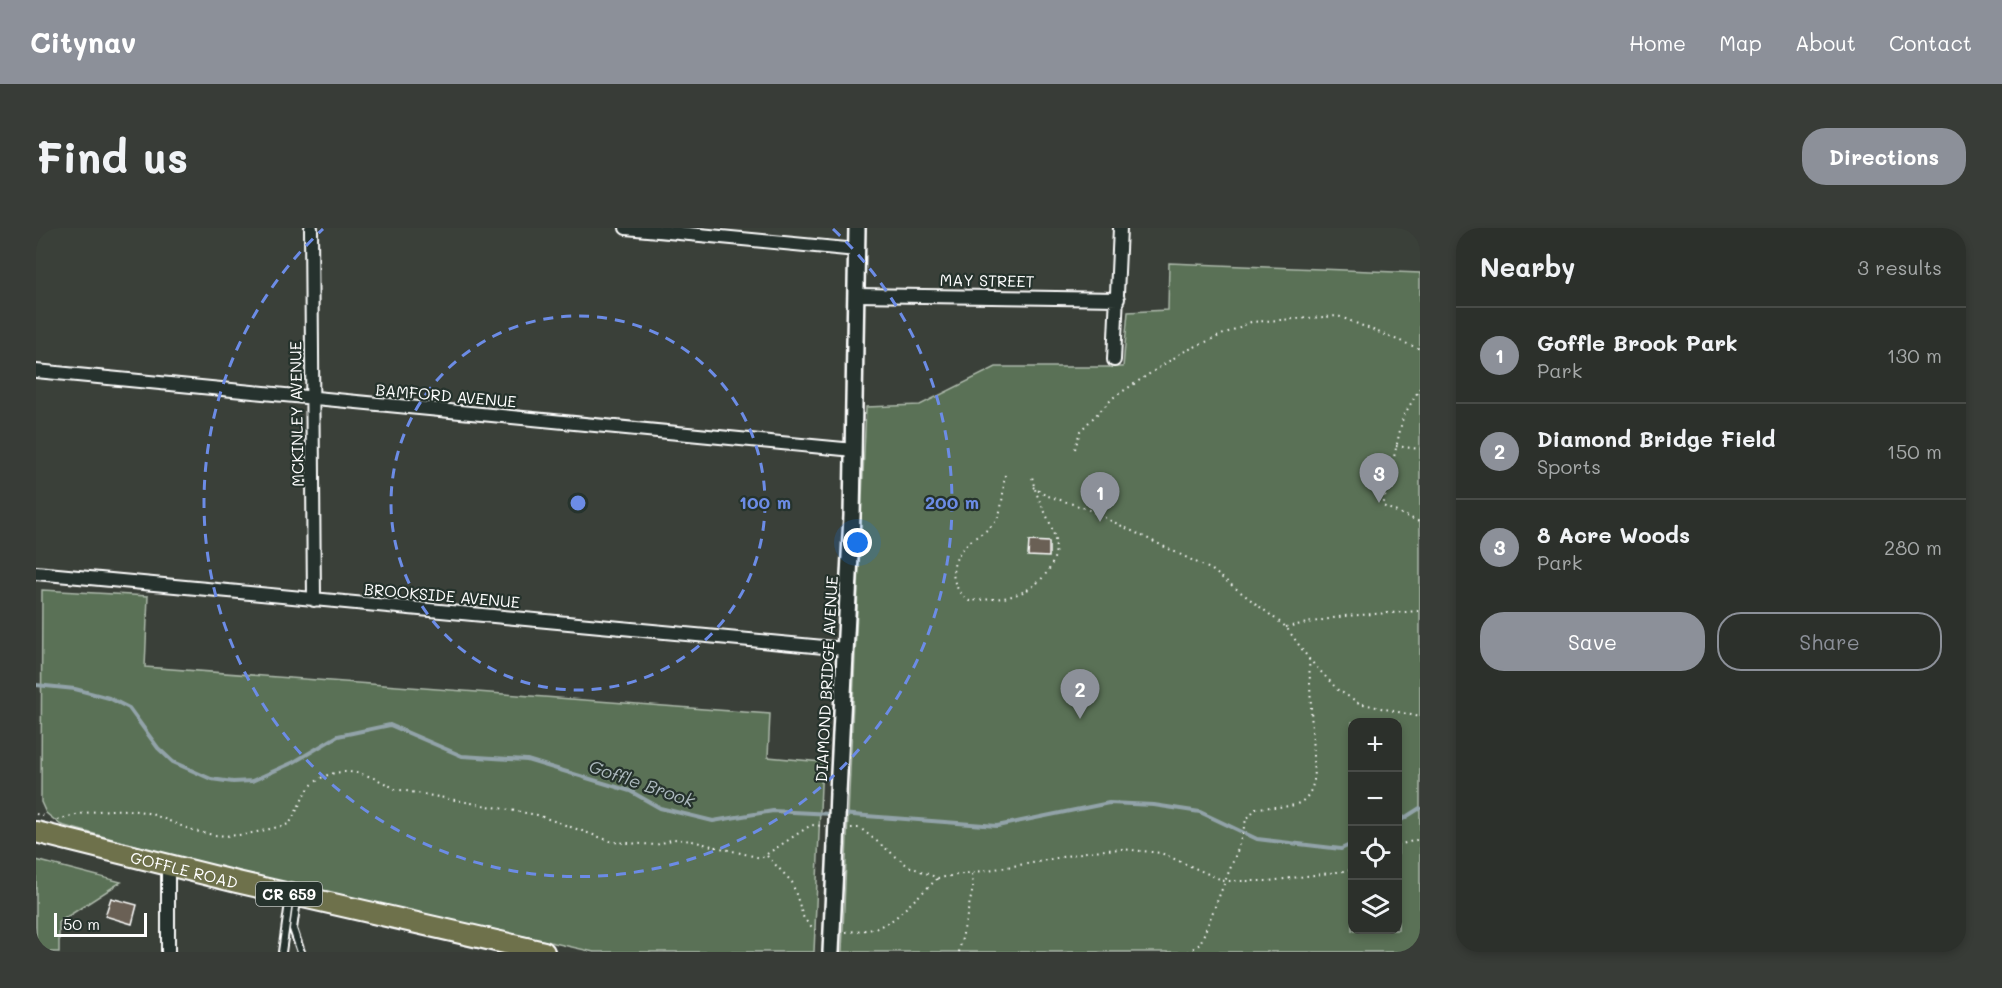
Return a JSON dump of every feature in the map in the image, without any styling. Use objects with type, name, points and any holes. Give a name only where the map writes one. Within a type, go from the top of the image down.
[{"type":"main road","name":"GOFFLE ROAD","points":[[39,823],[168,866],[544,952]]},
{"type":"street","name":"MCKINLEY AVENUE","points":[[311,228],[314,600]]},
{"type":"street","points":[[626,228],[857,250]]},
{"type":"street","name":"DIAMOND BRIDGE AVENUE","points":[[831,952],[854,450],[857,228]]},
{"type":"street","points":[[1114,360],[1120,228]]},
{"type":"street","name":"MAY STREET","points":[[856,295],[1118,299]]},
{"type":"street","name":"BAMFORD AVENUE","points":[[36,371],[854,450]]},
{"type":"street","name":"BROOKSIDE AVENUE","points":[[36,573],[845,649]]},
{"type":"street","points":[[168,866],[168,952]]},
{"type":"lane","points":[[282,952],[294,895]]},
{"type":"lane","points":[[294,895],[294,929],[301,952]]},
{"type":"path","points":[[1075,449],[1080,431],[1114,397],[1183,352],[1251,322],[1338,316],[1420,349]]},
{"type":"path","points":[[1420,388],[1403,417],[1383,506],[1420,522]]},
{"type":"path","points":[[1396,446],[1420,449]]},
{"type":"path","points":[[1005,475],[998,516],[990,528],[966,545],[954,563],[951,577],[958,592],[969,601],[1014,596],[1032,588],[1055,560],[1055,540],[1033,487],[1032,475]]},
{"type":"path","points":[[1033,487],[1045,495],[1085,508],[1212,570],[1286,627],[1309,659],[1338,690],[1359,703],[1420,717]]},
{"type":"path","points":[[1286,627],[1344,616],[1420,611]]},
{"type":"path","points":[[1188,952],[1200,944],[1238,849],[1246,820],[1256,808],[1303,802],[1310,796],[1314,780],[1309,659]]},
{"type":"path","points":[[54,822],[126,809],[153,814],[188,830],[219,836],[254,833],[289,824],[311,785],[332,772],[352,772],[377,778],[395,789],[537,816],[613,842],[656,845],[674,839],[718,846],[747,856],[761,858],[811,825],[831,826]]},
{"type":"path","points":[[36,814],[39,823]]},
{"type":"path","points":[[850,828],[860,828],[908,866],[938,878],[1091,850],[1122,849],[1161,853],[1224,881],[1269,881],[1348,871]]},
{"type":"path","points":[[1402,844],[1420,839]]},
{"type":"path","points":[[767,855],[792,882],[804,919],[815,930]]},
{"type":"path","points":[[959,952],[973,888],[972,872]]},
{"type":"path","points":[[843,933],[875,929],[894,919],[938,878]]},
{"type":"green space","points":[[1169,263],[1420,273],[1420,952],[842,952],[866,407],[920,405],[996,367],[1123,367],[1128,312],[1168,310]]},
{"type":"green space","points":[[42,590],[148,596],[145,667],[770,714],[768,757],[822,762],[814,952],[594,952],[212,866],[61,825],[46,813],[41,802]]},
{"type":"green space","points":[[36,860],[121,882],[59,922],[59,952],[36,952]]},
{"type":"building","points":[[1029,541],[1049,542],[1049,557],[1028,556]]},
{"type":"building","points":[[111,898],[137,905],[132,924],[105,916]]},
{"type":"waterway","name":"Goffle Brook","points":[[36,685],[75,689],[109,698],[129,708],[158,748],[173,762],[211,779],[233,782],[252,781],[294,762],[338,736],[390,725],[462,756],[527,760],[630,791],[660,808],[713,821],[773,811],[832,814]]},
{"type":"waterway","name":"Goffle Brook","points":[[840,814],[997,826],[1109,803],[1154,805],[1200,812],[1257,839],[1341,849],[1348,846]]},
{"type":"waterway","name":"Goffle Brook","points":[[1402,819],[1420,808]]},
{"type":"place","name":"8 Acre Woods","points":[[1379,503]]},
{"type":"place","name":"Goffle Brook Park","points":[[1100,522]]},
{"type":"place","name":"Diamond Bridge Field","points":[[1080,719]]}]
